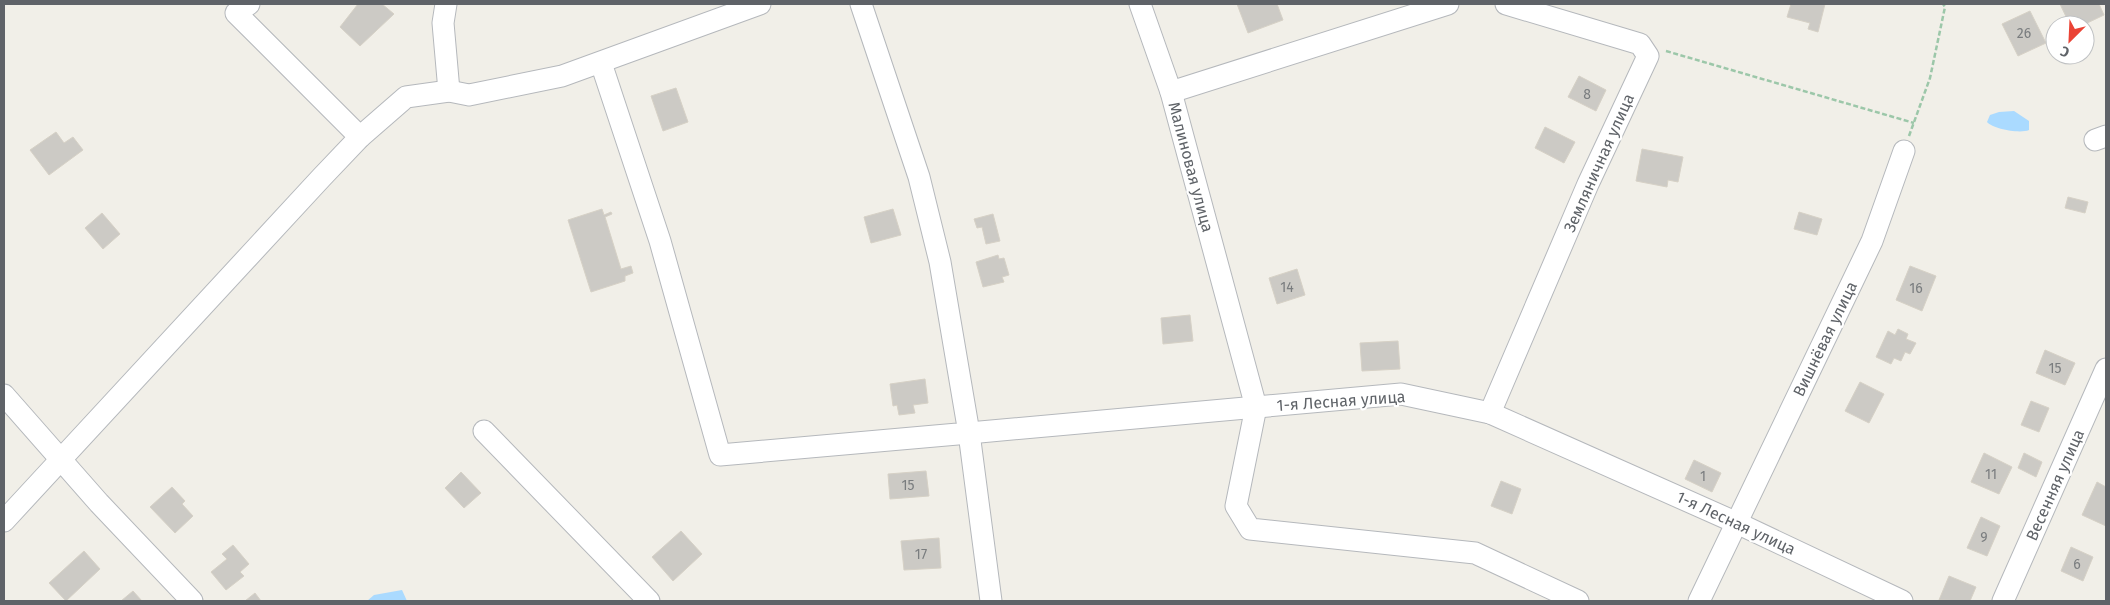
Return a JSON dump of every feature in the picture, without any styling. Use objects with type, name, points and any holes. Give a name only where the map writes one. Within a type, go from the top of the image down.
[{"type":"street","points":[[249,4],[236,13],[360,137]]},
{"type":"street","points":[[428,4],[445,13],[449,91]]},
{"type":"street","points":[[4,521],[360,137],[406,97],[449,91],[469,95],[562,76],[760,4]]},
{"type":"street","points":[[860,4],[919,177],[940,262],[969,433],[991,601]]},
{"type":"street","points":[[1140,4],[1171,92]]},
{"type":"street","name":"Малиновая улица","points":[[1256,407],[1171,92],[1448,4]]},
{"type":"street","points":[[1506,4],[1640,44]]},
{"type":"street","name":"Земляничная улица","points":[[1490,413],[1588,184],[1648,56],[1640,44]]},
{"type":"street","name":"1-я Лесная улица","points":[[601,63],[660,240],[720,455],[1402,394],[1490,413],[1737,523],[1902,601]]},
{"type":"street","name":"Вишнёвая улица","points":[[1699,601],[1872,242],[1904,151]]},
{"type":"street","name":"Весенняя улица","points":[[2003,601],[2106,368]]},
{"type":"street","points":[[4,395],[98,503],[192,601]]},
{"type":"street","points":[[1256,407],[1236,506],[1250,529],[1475,553],[1578,601]]},
{"type":"street","points":[[484,431],[649,601]]},
{"type":"path","points":[[1904,151],[1930,78],[1945,7],[1943,4]]},
{"type":"path","points":[[1640,44],[1914,123]]},
{"type":"water","points":[[2014,111],[2029,121],[2029,130],[2007,130],[1990,125],[1987,122],[1990,115]]},
{"type":"water","points":[[402,590],[407,601],[367,601],[374,595]]},
{"type":"building","points":[[358,4],[382,4],[394,14],[360,46],[340,27]]},
{"type":"building","points":[[1237,4],[1277,4],[1283,20],[1248,33]]},
{"type":"building","points":[[1791,4],[1825,4],[1818,32],[1808,29],[1810,23],[1787,17]]},
{"type":"building","points":[[2060,4],[2099,4],[2104,15],[2095,19],[2095,15],[2065,15]]},
{"type":"building","points":[[2030,11],[2045,43],[2018,56],[2002,24]]},
{"type":"building","points":[[1579,76],[1606,90],[1596,111],[1568,97]]},
{"type":"building","points":[[676,88],[688,122],[663,131],[651,96]]},
{"type":"building","points":[[1545,127],[1575,142],[1564,163],[1535,148]]},
{"type":"building","points":[[56,132],[64,143],[73,137],[83,150],[49,175],[30,150]]},
{"type":"building","points":[[1642,149],[1683,157],[1678,182],[1668,180],[1667,187],[1636,181]]},
{"type":"building","points":[[2068,197],[2088,202],[2085,213],[2065,208]]},
{"type":"building","points":[[602,209],[604,215],[611,212],[612,214],[605,217],[621,269],[631,266],[633,273],[625,276],[625,281],[591,292],[568,220]]},
{"type":"building","points":[[893,209],[901,235],[871,243],[864,217]]},
{"type":"building","points":[[1799,212],[1822,219],[1817,235],[1794,229]]},
{"type":"building","points":[[102,213],[120,234],[103,249],[85,228]]},
{"type":"building","points":[[993,214],[1000,241],[986,244],[982,227],[977,228],[974,219]]},
{"type":"building","points":[[998,255],[999,259],[1004,258],[1009,275],[1002,277],[1004,282],[983,287],[976,262]]},
{"type":"building","points":[[1910,266],[1936,276],[1922,311],[1896,300]]},
{"type":"building","points":[[1297,269],[1305,295],[1277,304],[1269,278]]},
{"type":"building","points":[[1190,315],[1193,341],[1163,344],[1161,318]]},
{"type":"building","points":[[1898,329],[1908,334],[1906,339],[1916,343],[1910,354],[1905,352],[1901,361],[1894,358],[1891,364],[1876,357],[1888,331],[1895,335]]},
{"type":"building","points":[[1398,341],[1400,369],[1362,371],[1360,343]]},
{"type":"building","points":[[2045,350],[2075,363],[2065,385],[2036,373]]},
{"type":"building","points":[[925,379],[928,403],[913,405],[915,413],[899,415],[897,405],[893,406],[890,384]]},
{"type":"building","points":[[1860,382],[1884,394],[1869,423],[1845,411]]},
{"type":"building","points":[[2031,401],[2049,408],[2039,432],[2021,425]]},
{"type":"building","points":[[1984,453],[2012,467],[1999,494],[1971,482]]},
{"type":"building","points":[[2024,453],[2042,462],[2036,477],[2018,468]]},
{"type":"building","points":[[1694,460],[1721,473],[1712,492],[1685,479]]},
{"type":"building","points":[[926,471],[929,496],[890,499],[888,474]]},
{"type":"building","points":[[461,472],[481,493],[464,508],[445,488]]},
{"type":"building","points":[[1501,481],[1521,489],[1512,514],[1491,506]]},
{"type":"building","points":[[2097,482],[2106,487],[2106,526],[2082,515]]},
{"type":"building","points":[[172,487],[185,501],[182,504],[193,516],[175,533],[150,507]]},
{"type":"building","points":[[1981,517],[2000,526],[1987,556],[1967,548]]},
{"type":"building","points":[[681,531],[702,554],[673,581],[652,557]]},
{"type":"building","points":[[939,538],[941,568],[904,570],[901,541]]},
{"type":"building","points":[[233,545],[249,564],[240,572],[244,576],[226,590],[211,572],[227,559],[222,554]]},
{"type":"building","points":[[2071,547],[2093,557],[2083,581],[2061,571]]},
{"type":"building","points":[[84,551],[100,569],[66,601],[49,583]]},
{"type":"building","points":[[1949,576],[1976,587],[1970,601],[1939,600]]},
{"type":"building","points":[[133,591],[142,601],[121,601]]},
{"type":"building","points":[[255,593],[261,601],[245,601]]}]
